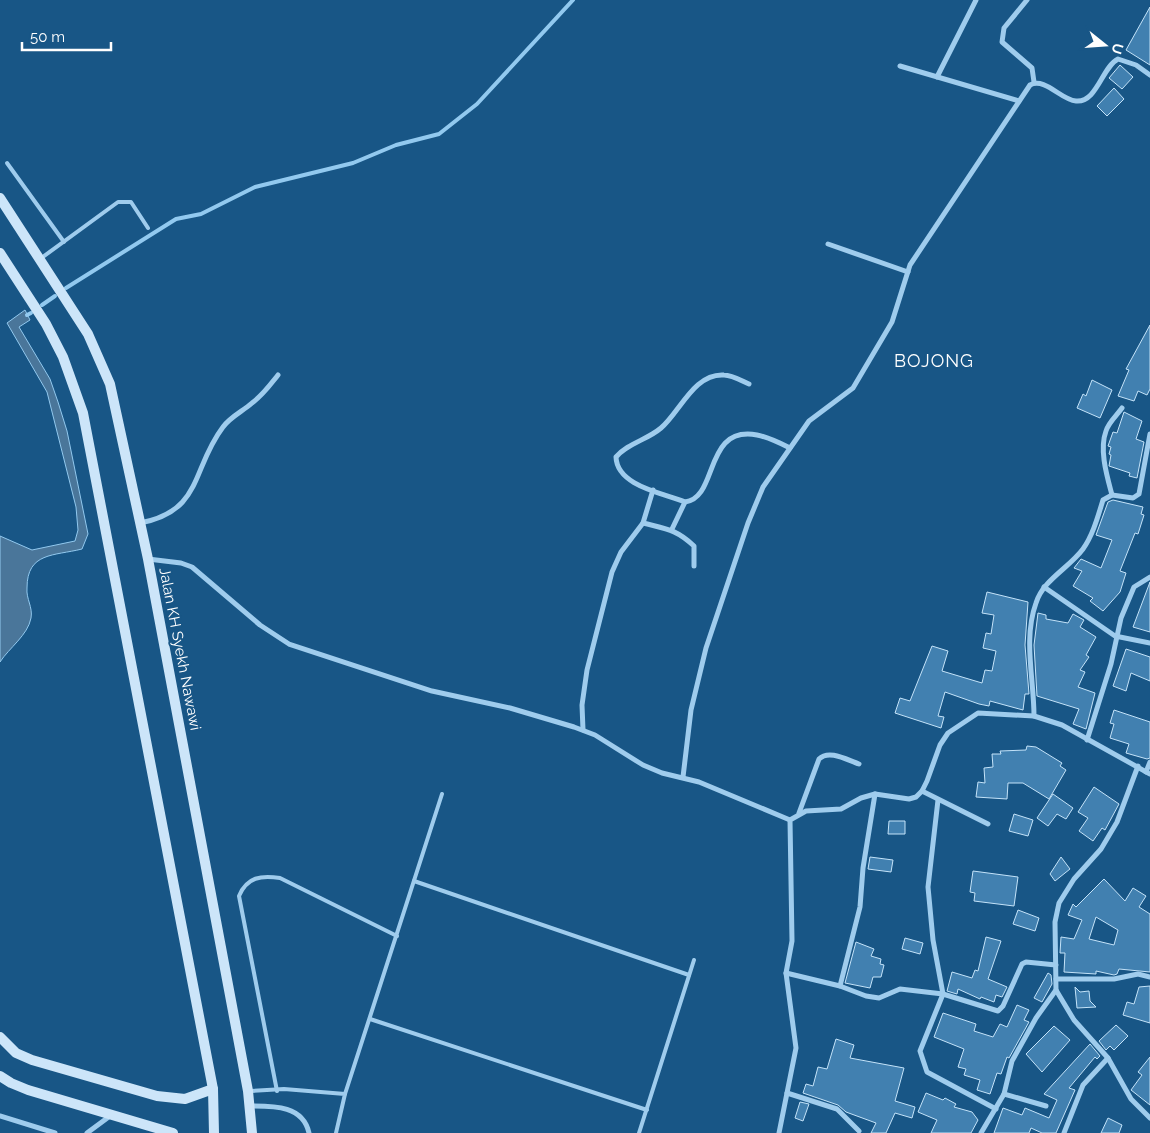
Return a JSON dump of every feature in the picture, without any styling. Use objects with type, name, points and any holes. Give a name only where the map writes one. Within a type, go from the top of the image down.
[{"type":"main road","name":"Jalan KH Syekh Nawawi","points":[[0,198],[88,334],[110,384],[148,559],[248,1091],[252,1133]]},
{"type":"main road","points":[[0,253],[51,332],[63,357],[83,414],[212,1089],[214,1133]]},
{"type":"main road","points":[[0,1037],[16,1053],[32,1060],[157,1096],[185,1099],[212,1089]]},
{"type":"main road","points":[[0,1076],[28,1090],[173,1133]]},
{"type":"street","points":[[938,77],[976,0]]},
{"type":"street","points":[[1027,0],[1004,28],[1002,42],[1032,68],[1034,82]]},
{"type":"street","points":[[683,777],[691,710],[700,668],[721,601],[763,487],[809,421],[853,388],[892,322],[908,272],[1030,84],[1034,82],[1040,83],[1075,101],[1084,100],[1091,95],[1112,63],[1118,59],[1136,65],[1150,75]]},
{"type":"street","points":[[900,66],[1019,101]]},
{"type":"street","points":[[828,244],[908,272]]},
{"type":"street","points":[[140,523],[162,517],[178,509],[185,502],[205,458],[224,426],[263,394],[278,375]]},
{"type":"street","points":[[749,384],[726,375],[712,375],[700,384],[661,428],[622,450],[616,457],[616,467],[624,477],[685,502],[695,499],[712,463],[727,440],[738,434],[758,434],[790,448]]},
{"type":"street","points":[[1112,495],[1103,442],[1106,429],[1122,408]]},
{"type":"street","points":[[1034,716],[1030,635],[1036,602],[1044,587],[1083,549],[1092,531],[1103,500],[1112,495],[1133,498],[1139,494],[1150,434]]},
{"type":"street","points":[[584,730],[582,705],[587,670],[612,572],[621,552],[643,523],[653,490]]},
{"type":"street","points":[[672,529],[685,502]]},
{"type":"street","points":[[643,523],[672,529],[694,546],[694,566]]},
{"type":"street","points":[[148,559],[181,563],[192,567],[267,630],[289,644],[432,691],[510,708],[584,730],[613,745],[643,766],[662,773],[683,777],[790,820]]},
{"type":"street","points":[[1087,740],[1111,664],[1116,636],[1134,587],[1150,577]]},
{"type":"street","points":[[1044,587],[1116,636],[1150,643]]},
{"type":"street","points":[[799,813],[841,809],[862,798],[875,794],[909,799],[922,791],[940,745],[960,723],[978,712],[1034,716],[1062,726],[1148,773],[1150,762]]},
{"type":"street","points":[[790,820],[799,813],[819,759],[823,755],[829,754],[859,764]]},
{"type":"street","points":[[1138,766],[1117,822],[1101,849],[1074,879],[1059,903],[1055,922],[1056,990],[1074,1020],[1108,1058],[1131,1099],[1150,1118]]},
{"type":"street","points":[[922,791],[988,824]]},
{"type":"street","points":[[840,986],[860,906],[863,868],[875,794]]},
{"type":"street","points":[[938,800],[928,887],[933,940],[943,994],[920,1051],[927,1072],[996,1109]]},
{"type":"street","points":[[778,1133],[796,1048],[786,973],[792,941],[790,820]]},
{"type":"street","points":[[786,973],[840,986],[866,996],[879,998],[900,989],[943,994],[998,1011],[1003,1006],[1022,964],[1026,962],[1056,965]]},
{"type":"street","points":[[1056,979],[1114,979],[1138,974],[1150,977]]},
{"type":"street","points":[[981,1133],[1004,1094],[1012,1061],[1036,1018],[1056,990]]},
{"type":"street","points":[[1064,1133],[1083,1085],[1108,1058]]},
{"type":"street","points":[[787,1093],[837,1110],[859,1131]]},
{"type":"street","points":[[1004,1094],[1046,1106]]},
{"type":"street","points":[[249,1106],[282,1107],[302,1117],[308,1126],[309,1133]]},
{"type":"street","points":[[0,1116],[55,1133]]},
{"type":"street","points":[[87,1133],[111,1116]]},
{"type":"street","points":[[30,1133],[31,1126]]},
{"type":"lane","points":[[7,163],[64,242]]},
{"type":"lane","points":[[39,261],[118,202],[131,202],[148,228]]},
{"type":"lane","points":[[336,1133],[345,1094],[442,794]]},
{"type":"lane","points":[[276,1091],[238,896],[242,888],[249,880],[267,876],[280,878],[397,936]]},
{"type":"lane","points":[[414,881],[689,975]]},
{"type":"lane","points":[[639,1133],[694,960]]},
{"type":"lane","points":[[370,1019],[647,1110]]},
{"type":"lane","points":[[248,1091],[276,1091],[284,1089],[345,1094]]},
{"type":"water","points":[[25,310],[30,320],[19,327],[50,379],[58,402],[67,431],[88,534],[82,549],[44,558],[32,568],[28,576],[27,588],[31,614],[29,624],[22,636],[0,662],[0,536],[32,550],[75,541],[78,530],[76,507],[47,392],[7,323]]},
{"type":"building","points":[[1150,7],[1150,65],[1126,50]]},
{"type":"building","points":[[1120,65],[1133,77],[1122,89],[1109,78]]},
{"type":"building","points":[[1114,88],[1124,99],[1107,116],[1097,106]]},
{"type":"building","points":[[1150,325],[1150,389],[1147,395],[1138,391],[1134,401],[1118,396],[1129,370],[1126,369]]},
{"type":"building","points":[[1092,380],[1112,390],[1100,418],[1077,408],[1083,394],[1086,396]]},
{"type":"building","points":[[1124,412],[1142,421],[1136,439],[1144,442],[1137,478],[1129,476],[1130,473],[1109,466],[1111,447],[1108,446],[1113,432],[1117,433]]},
{"type":"building","points":[[1113,500],[1143,507],[1141,514],[1144,515],[1138,534],[1135,533],[1120,571],[1126,573],[1120,592],[1103,611],[1090,601],[1093,598],[1073,586],[1082,571],[1074,568],[1081,559],[1101,568],[1112,540],[1096,535],[1108,502]]},
{"type":"building","points":[[1150,582],[1150,632],[1133,627]]},
{"type":"building","points":[[987,592],[1028,602],[1025,645],[1029,694],[1025,694],[1023,710],[990,701],[989,706],[979,704],[945,692],[938,716],[944,717],[941,728],[895,713],[900,698],[910,701],[932,646],[948,651],[942,671],[982,683],[985,670],[992,671],[996,651],[983,648],[986,633],[991,634],[994,615],[982,613]]},
{"type":"building","points":[[1038,613],[1046,615],[1046,619],[1068,623],[1073,614],[1084,620],[1080,627],[1096,637],[1086,655],[1089,657],[1080,670],[1085,672],[1078,687],[1095,693],[1086,729],[1073,724],[1079,709],[1037,696],[1034,645]]},
{"type":"building","points":[[1126,649],[1150,657],[1150,681],[1131,673],[1126,691],[1113,686]]},
{"type":"building","points":[[1114,710],[1150,722],[1150,758],[1147,759],[1126,753],[1129,744],[1110,738],[1114,724],[1110,723]]},
{"type":"building","points":[[1027,746],[1036,747],[1062,763],[1060,766],[1066,770],[1049,799],[1023,783],[1008,783],[1007,799],[976,797],[978,782],[985,783],[984,768],[993,767],[992,754],[1001,754],[1000,751],[1026,750]]},
{"type":"building","points":[[1094,787],[1119,804],[1105,830],[1102,828],[1093,841],[1079,831],[1088,818],[1078,812]]},
{"type":"building","points":[[1053,794],[1073,808],[1066,819],[1057,814],[1048,826],[1037,818]]},
{"type":"building","points":[[1014,814],[1033,820],[1028,836],[1009,831]]},
{"type":"building","points":[[889,821],[905,821],[905,834],[888,834]]},
{"type":"building","points":[[870,857],[893,860],[891,872],[868,869]]},
{"type":"building","points":[[1061,857],[1070,869],[1055,881],[1050,874]]},
{"type":"building","points":[[973,871],[1018,877],[1014,906],[974,901],[975,893],[970,892]]},
{"type":"building","points":[[1104,879],[1125,901],[1133,888],[1146,896],[1139,907],[1150,914],[1150,972],[1119,969],[1117,974],[1114,975],[1096,971],[1096,974],[1064,972],[1065,953],[1060,953],[1061,937],[1074,939],[1082,920],[1068,915],[1073,904],[1076,907]],"holes":[[[1096,917],[1118,930],[1114,945],[1089,939]]]},
{"type":"building","points":[[1018,910],[1039,918],[1035,931],[1013,924]]},
{"type":"building","points":[[986,937],[1001,941],[988,979],[1007,987],[1002,997],[996,995],[994,1002],[981,997],[980,999],[958,989],[957,994],[947,991],[952,972],[972,978],[975,970],[978,971]]},
{"type":"building","points":[[905,938],[923,943],[920,954],[902,949]]},
{"type":"building","points":[[856,942],[874,949],[871,956],[881,959],[880,964],[884,965],[881,977],[873,977],[870,988],[845,983]]},
{"type":"building","points":[[1048,973],[1051,975],[1052,984],[1042,1002],[1034,998]]},
{"type":"building","points":[[1150,986],[1150,1023],[1123,1015],[1127,1002],[1134,1004],[1139,987]]},
{"type":"building","points":[[1075,987],[1080,992],[1089,991],[1090,1001],[1096,1007],[1077,1008]]},
{"type":"building","points":[[1017,1005],[1029,1010],[1024,1020],[1029,1022],[1009,1058],[1007,1057],[1001,1074],[997,1073],[990,1094],[977,1090],[980,1080],[964,1075],[966,1069],[958,1067],[964,1049],[934,1037],[943,1013],[976,1024],[974,1031],[993,1037],[1000,1024],[1007,1027]]},
{"type":"building","points":[[1116,1025],[1128,1036],[1114,1050],[1110,1046],[1106,1050],[1099,1041]]},
{"type":"building","points":[[1054,1026],[1070,1040],[1042,1072],[1026,1054]]},
{"type":"building","points":[[836,1039],[854,1045],[850,1058],[904,1068],[895,1101],[915,1107],[912,1118],[895,1113],[886,1133],[871,1133],[876,1123],[846,1112],[838,1105],[803,1093],[806,1084],[813,1086],[818,1067],[827,1069]]},
{"type":"building","points":[[1090,1044],[1100,1056],[1097,1059],[1095,1057],[1069,1088],[1075,1090],[1056,1133],[1042,1133],[1031,1128],[1029,1133],[994,1133],[1003,1108],[1022,1115],[1025,1108],[1049,1118],[1057,1100],[1044,1094]]},
{"type":"building","points":[[1150,1057],[1150,1105],[1131,1090],[1142,1075],[1138,1072]]},
{"type":"building","points":[[926,1093],[943,1100],[945,1098],[956,1104],[954,1107],[972,1112],[978,1120],[971,1133],[931,1133],[937,1120],[918,1112]]},
{"type":"building","points":[[800,1102],[809,1104],[803,1121],[795,1118]]},
{"type":"building","points":[[1108,1118],[1122,1125],[1119,1133],[1101,1133]]},
{"type":"waterway","points":[[66,288],[176,219],[201,214],[255,187],[353,163],[396,145],[439,134],[477,104],[573,0]]},
{"type":"waterway","points":[[42,305],[55,296]]},
{"type":"waterway","points":[[27,315],[31,313]]},
{"type":"district","name":"BOJONG","points":[[934,361]]}]
